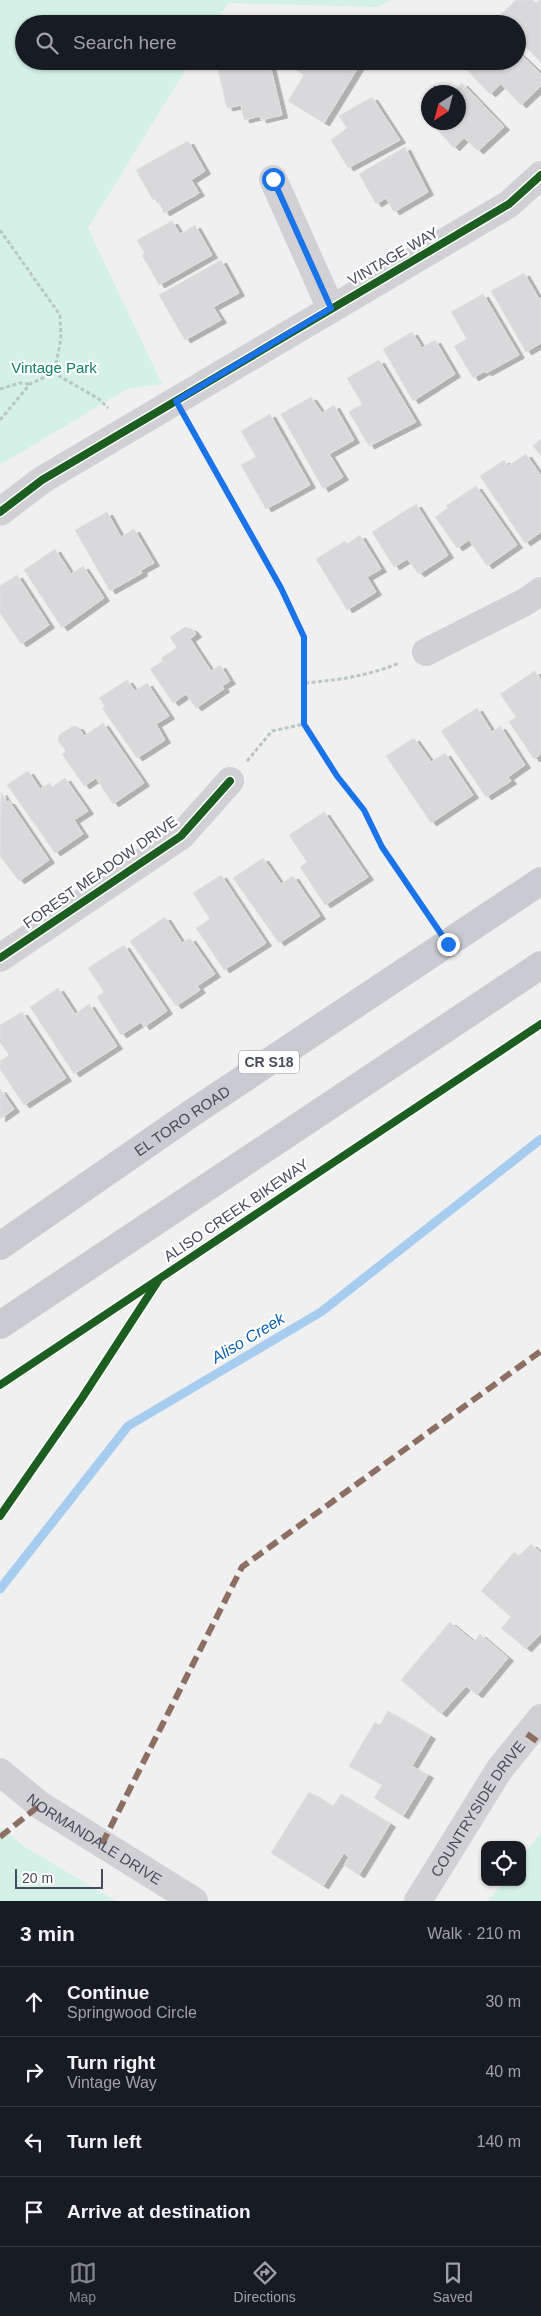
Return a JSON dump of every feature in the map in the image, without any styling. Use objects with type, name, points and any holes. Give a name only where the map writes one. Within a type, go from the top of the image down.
[{"type":"main road","name":"EL TORO ROAD","points":[[0,1246],[192,1112],[541,881]]},
{"type":"main road","points":[[0,1325],[541,965]]},
{"type":"street","name":"VINTAGE WAY","points":[[0,512],[42,480],[509,204],[541,175]]},
{"type":"street","points":[[273,179],[331,308]]},
{"type":"street","points":[[426,652],[525,602],[541,591]]},
{"type":"street","name":"FOREST MEADOW DRIVE","points":[[0,958],[181,836],[230,781]]},
{"type":"street","name":"COUNTRYSIDE DRIVE","points":[[418,1901],[498,1770],[541,1718]]},
{"type":"street","name":"NORMANDALE DRIVE","points":[[0,1772],[40,1805],[194,1901]]},
{"type":"path","points":[[0,230],[60,314],[61,339],[54,373]]},
{"type":"path","points":[[0,420],[30,384],[54,373]]},
{"type":"path","points":[[54,373],[99,399],[128,429]]},
{"type":"path","points":[[0,389],[20,383],[30,384]]},
{"type":"path","points":[[176,401],[281,588],[304,637],[304,724],[337,776],[364,810],[382,847],[448,944]]},
{"type":"path","points":[[305,683],[346,680],[377,672],[426,652]]},
{"type":"path","points":[[230,781],[272,731],[304,724]]},
{"type":"green space","name":"Vintage Park","points":[[0,0],[391,0],[377,7],[228,3],[221,15],[15,15],[15,70],[185,70],[88,228],[162,384],[127,389],[0,465]]},
{"type":"green space","points":[[0,1827],[25,1847],[116,1901],[0,1901]]},
{"type":"green space","points":[[541,1832],[541,1901],[488,1901],[500,1886],[526,1886],[526,1852]]},
{"type":"building","points":[[516,0],[533,0],[535,3],[541,0],[541,63],[526,47],[526,15],[500,15]]},
{"type":"building","points":[[526,60],[541,74],[541,86],[521,105],[501,84],[490,94],[467,70],[526,70]]},
{"type":"building","points":[[218,70],[271,70],[282,115],[261,120],[260,116],[244,120],[241,105],[227,108]]},
{"type":"building","points":[[296,70],[356,70],[324,123],[288,101],[304,75]]},
{"type":"building","points":[[466,87],[504,127],[478,151],[464,138],[454,148],[437,130],[466,130]]},
{"type":"building","points":[[372,97],[400,140],[348,168],[331,140],[347,128],[339,116]]},
{"type":"building","points":[[188,141],[205,171],[191,180],[199,193],[164,213],[157,198],[153,200],[136,170]]},
{"type":"building","points":[[405,147],[428,192],[394,212],[386,198],[376,204],[359,174]]},
{"type":"building","points":[[172,221],[180,234],[195,225],[212,255],[159,285],[142,255],[145,254],[137,240]]},
{"type":"building","points":[[221,260],[239,293],[213,307],[221,320],[185,340],[159,295]]},
{"type":"building","points":[[524,273],[539,299],[541,297],[541,343],[526,352],[491,291]]},
{"type":"building","points":[[483,294],[519,355],[473,378],[454,346],[467,339],[451,312]]},
{"type":"building","points":[[412,332],[422,348],[435,340],[455,374],[413,401],[383,349]]},
{"type":"building","points":[[379,360],[416,422],[369,446],[349,412],[362,404],[347,378]]},
{"type":"building","points":[[311,397],[322,413],[334,405],[354,440],[329,454],[343,477],[323,489],[281,414]]},
{"type":"building","points":[[270,414],[310,485],[266,509],[241,465],[256,457],[241,431]]},
{"type":"building","points":[[541,439],[541,456],[533,446]]},
{"type":"building","points":[[526,454],[541,476],[541,532],[525,543],[480,476],[504,460],[508,466]]},
{"type":"building","points":[[476,486],[517,545],[487,566],[469,540],[457,548],[435,517],[448,508],[446,506]]},
{"type":"building","points":[[416,504],[448,555],[419,574],[407,559],[394,567],[372,532]]},
{"type":"building","points":[[107,512],[121,537],[134,529],[154,563],[141,570],[142,573],[110,591],[75,530]]},
{"type":"building","points":[[360,535],[381,569],[367,577],[376,592],[347,610],[316,559],[345,541],[347,544]]},
{"type":"building","points":[[55,549],[71,574],[83,566],[104,598],[62,628],[24,570]]},
{"type":"building","points":[[17,575],[49,625],[21,644],[0,613],[0,586]]},
{"type":"building","points":[[185,627],[192,629],[196,634],[190,639],[211,671],[220,665],[230,681],[222,686],[224,689],[196,708],[186,694],[173,703],[150,669],[163,661],[161,658],[177,648],[170,637]]},
{"type":"building","points":[[535,671],[541,680],[541,754],[534,759],[509,722],[516,717],[500,694]]},
{"type":"building","points":[[127,680],[135,691],[147,683],[169,716],[156,724],[165,740],[137,758],[102,708],[105,706],[99,698]]},
{"type":"building","points":[[477,708],[492,732],[500,726],[525,765],[508,777],[511,781],[486,797],[441,731]]},
{"type":"building","points":[[103,723],[144,783],[113,804],[96,778],[84,786],[62,754],[66,751],[58,741],[59,735],[73,726],[78,727],[84,736]]},
{"type":"building","points":[[414,738],[431,762],[445,753],[473,795],[431,823],[386,756]]},
{"type":"building","points":[[28,771],[40,789],[50,783],[52,787],[65,778],[88,811],[74,820],[83,834],[55,853],[7,785]]},
{"type":"building","points":[[1,792],[49,860],[19,881],[0,856]]},
{"type":"building","points":[[324,812],[368,877],[325,905],[300,867],[307,862],[289,835]]},
{"type":"building","points":[[263,858],[281,884],[293,876],[320,916],[279,943],[233,878]]},
{"type":"building","points":[[221,875],[266,943],[224,970],[196,928],[210,919],[193,893]]},
{"type":"building","points":[[165,917],[182,943],[190,938],[215,974],[197,986],[200,990],[176,1006],[130,941]]},
{"type":"building","points":[[124,945],[167,1011],[144,1027],[141,1022],[121,1035],[97,997],[104,992],[88,968]]},
{"type":"building","points":[[58,988],[75,1014],[89,1004],[117,1046],[74,1074],[30,1007]]},
{"type":"building","points":[[22,1012],[66,1078],[24,1105],[0,1069],[0,1061],[9,1055],[0,1042],[0,1025]]},
{"type":"building","points":[[0,1089],[14,1109],[0,1119]]},
{"type":"building","points":[[531,1544],[541,1553],[541,1633],[526,1649],[501,1628],[511,1617],[481,1591],[514,1552],[519,1556]]},
{"type":"building","points":[[450,1622],[474,1642],[480,1634],[508,1658],[477,1695],[466,1686],[441,1714],[401,1680]]},
{"type":"building","points":[[388,1711],[430,1736],[412,1766],[428,1775],[403,1816],[374,1798],[382,1785],[349,1766],[375,1722],[380,1725]]},
{"type":"building","points":[[309,1792],[333,1807],[341,1794],[390,1824],[359,1875],[344,1865],[349,1857],[344,1853],[323,1886],[271,1853]]},
{"type":"waterway","name":"Aliso Creek","points":[[0,1589],[128,1426],[321,1312],[541,1139]]},
{"type":"marked path","points":[[102,1844],[242,1567],[541,1351]]},
{"type":"marked path","points":[[527,1734],[541,1744]]},
{"type":"marked path","points":[[0,1837],[40,1805]]},
{"type":"cycle path","points":[[0,512],[42,480],[509,204],[541,175]]},
{"type":"cycle path","points":[[0,958],[181,836],[230,781]]},
{"type":"cycle path","name":"ALISO CREEK BIKEWAY","points":[[0,1385],[541,1024]]},
{"type":"cycle path","points":[[0,1516],[82,1398],[158,1281]]},
{"type":"route","points":[[273,179],[331,308],[176,401],[281,588],[304,637],[304,724],[337,776],[364,810],[382,847],[448,944]]}]
